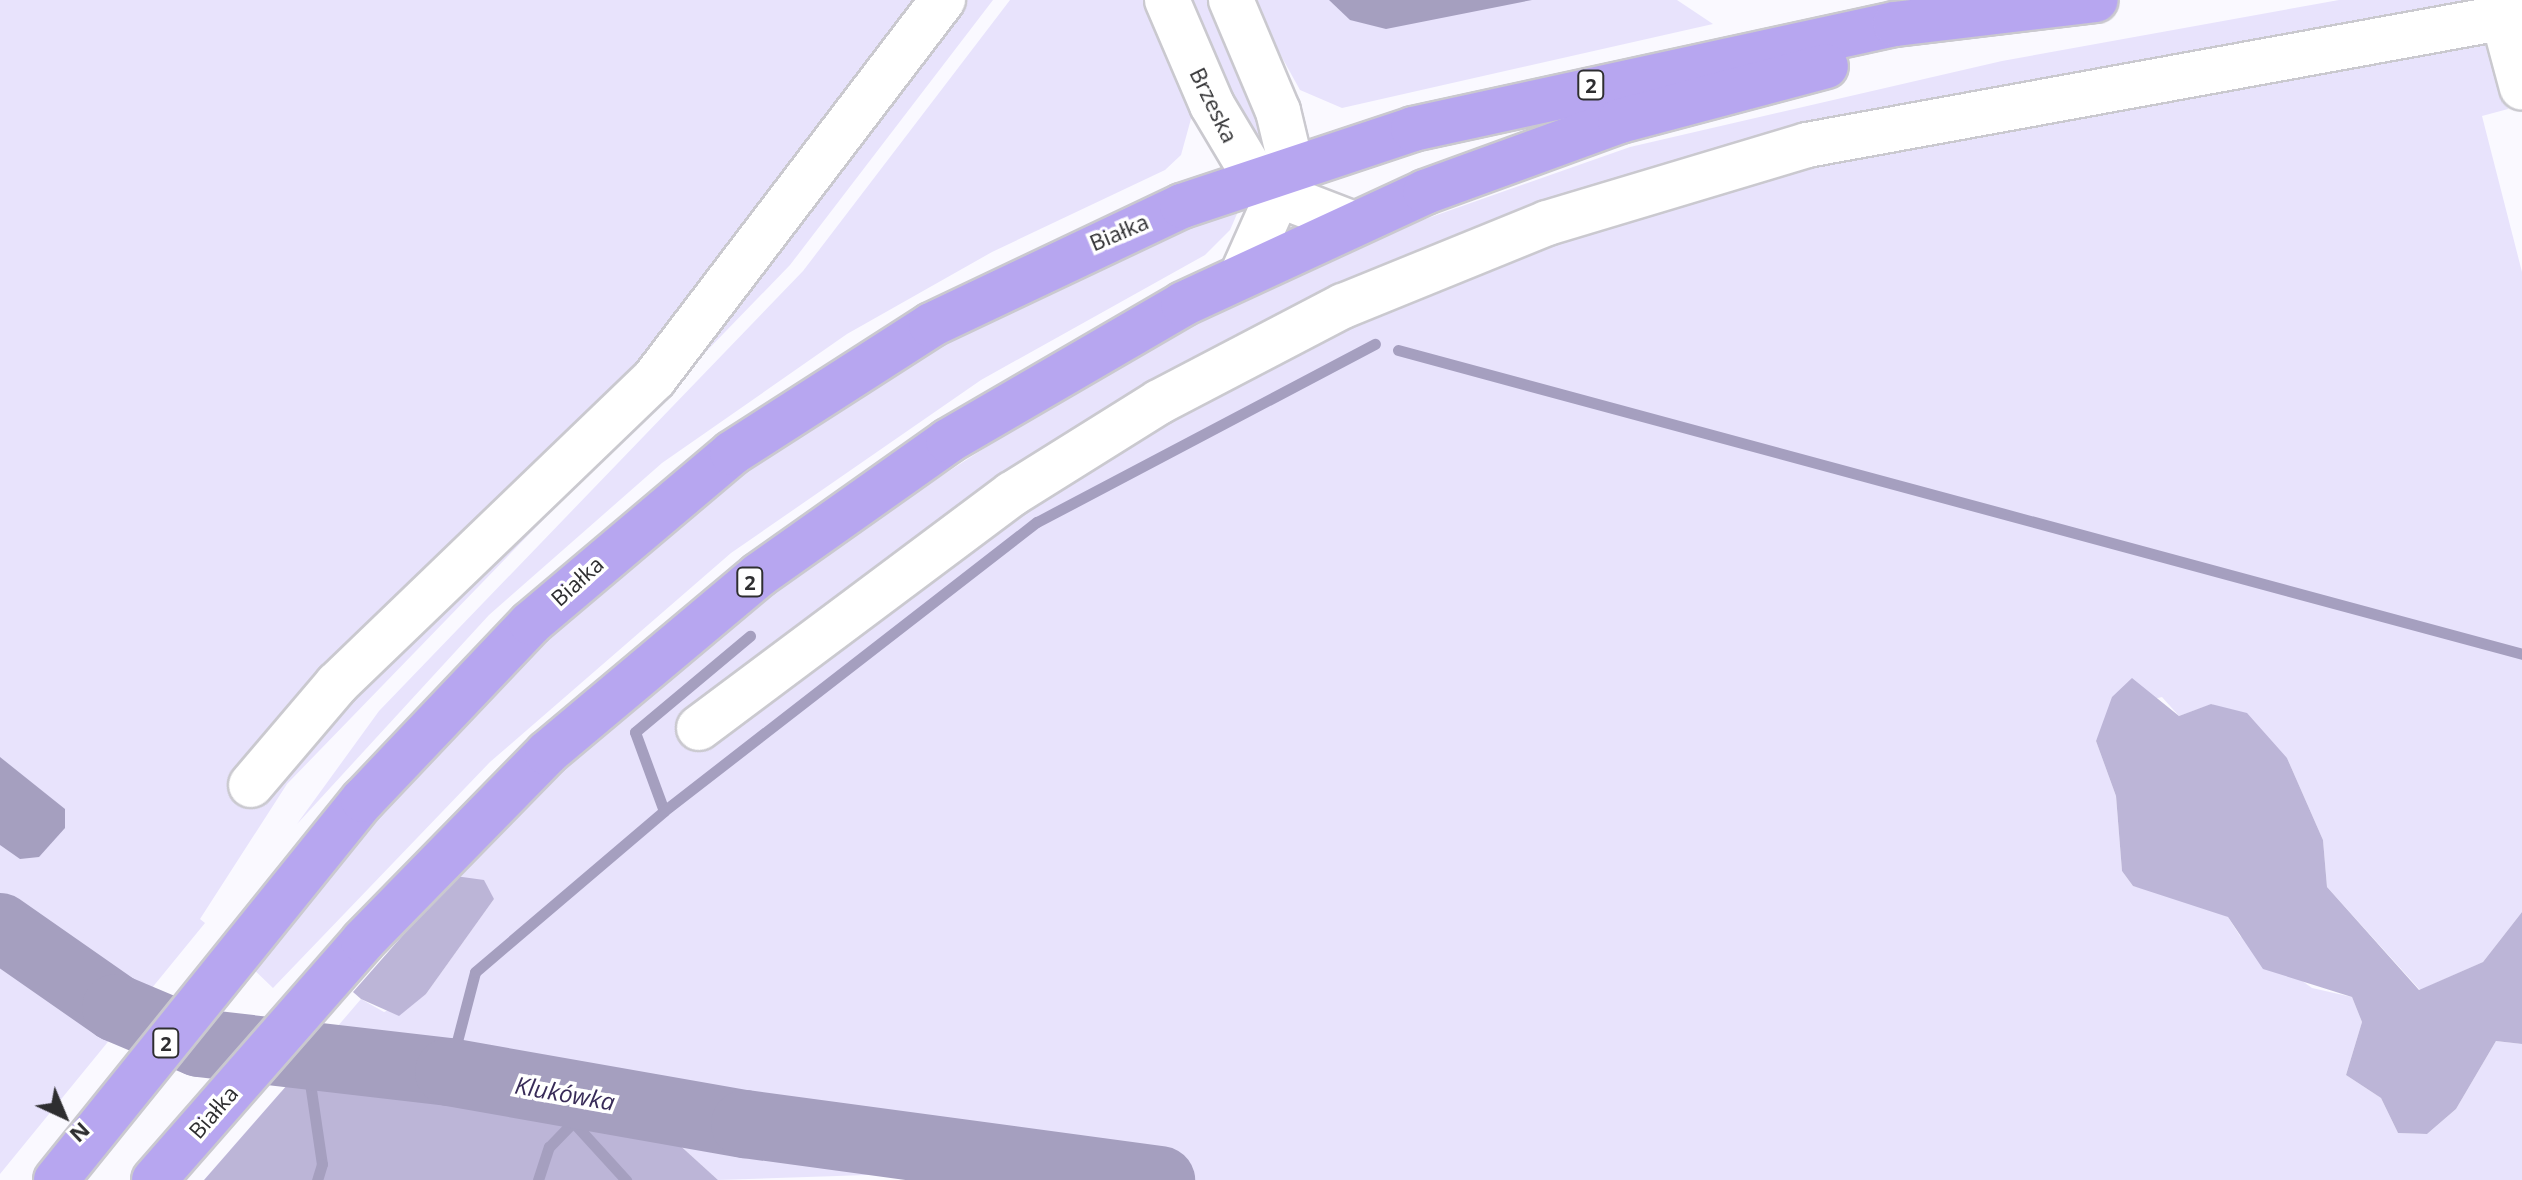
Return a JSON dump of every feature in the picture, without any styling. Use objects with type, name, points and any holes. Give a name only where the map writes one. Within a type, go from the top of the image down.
[{"type":"highway","name":"2","points":[[1243,273],[1354,224],[1633,116],[2041,10],[2096,0]]},
{"type":"highway","name":"2","points":[[1276,179],[1584,87],[1895,24],[2041,10]]},
{"type":"highway","name":"Białka","points":[[56,1180],[363,800],[520,634],[732,453],[943,319],[1059,258],[1276,179]]},
{"type":"highway","name":"Białka","points":[[163,1170],[327,981],[547,753],[759,575],[1006,405],[1243,273]]},
{"type":"street","points":[[251,785],[337,684],[654,379],[943,0]]},
{"type":"street","name":"Brzeska","points":[[1167,0],[1212,105],[1276,179]]},
{"type":"street","points":[[1231,0],[1278,111],[1276,179],[1243,273]]},
{"type":"street","points":[[699,728],[1012,494],[1159,402],[1343,306],[1547,223],[1807,145],[2513,16],[2522,88]]},
{"type":"street","points":[[1276,179],[1354,224]]},
{"type":"shaded area","points":[[0,0],[993,0],[790,265],[287,784],[200,919],[205,923],[0,1174]]},
{"type":"shaded area","points":[[1010,0],[1152,0],[1194,108],[1181,155],[1165,170],[992,252],[847,334],[662,463],[489,615],[297,824],[379,711],[803,271]]},
{"type":"shaded area","points":[[1182,0],[1215,0],[1265,130],[1259,136],[1252,138]]},
{"type":"shaded area","points":[[1250,0],[1677,0],[1713,24],[1342,108],[1300,90]]},
{"type":"shaded area","points":[[1329,0],[1532,0],[1386,29],[1350,20]]},
{"type":"shaded area","points":[[2339,0],[2522,0],[2495,49],[2508,109],[2482,116],[2522,272],[2522,912],[2483,962],[2420,990],[2327,887],[2323,840],[2287,758],[2212,704],[2179,716],[2162,697],[2112,709],[2096,741],[2116,796],[2122,871],[2133,886],[2200,902],[2228,917],[2240,936],[2312,988],[2352,997],[2362,1022],[2346,1075],[2381,1098],[2398,1133],[2427,1134],[2456,1109],[2496,1041],[2522,1044],[2522,1180],[915,1180],[897,1174],[718,1180],[663,1130],[510,1093],[295,1076],[361,999],[384,1012],[426,994],[494,899],[455,876],[580,748],[802,566],[1155,338],[1346,247],[1630,147],[2002,61]]},
{"type":"shaded area","points":[[1240,207],[1230,230],[1205,255],[981,380],[731,553],[490,762],[273,988],[247,963],[515,661],[726,479],[910,357],[1123,248]]},
{"type":"shaded area","points":[[2132,678],[2179,716],[2211,704],[2247,713],[2287,758],[2323,840],[2327,887],[2419,990],[2483,962],[2522,912],[2522,1044],[2496,1041],[2456,1109],[2427,1134],[2398,1133],[2381,1098],[2346,1075],[2362,1022],[2352,997],[2263,969],[2228,917],[2133,886],[2122,871],[2116,796],[2096,741],[2112,697]]},
{"type":"shaded area","points":[[0,757],[65,809],[65,828],[39,857],[20,859],[0,845]]},
{"type":"shaded area","points":[[455,876],[484,880],[494,899],[426,994],[399,1016],[361,999],[353,992]]},
{"type":"shaded area","points":[[295,1076],[510,1093],[663,1130],[718,1180],[204,1180]]},
{"type":"waterway","points":[[449,1072],[475,972],[664,811],[1037,522],[1375,344]]},
{"type":"waterway","points":[[1398,350],[2522,654]]},
{"type":"waterway","points":[[664,811],[635,732],[750,636]]},
{"type":"waterway","name":"Klukówka","points":[[0,927],[116,1008],[199,1043],[449,1072],[745,1124],[1161,1180]]},
{"type":"waterway","points":[[306,1056],[322,1164],[317,1180]]},
{"type":"waterway","points":[[570,1091],[573,1122],[626,1180]]},
{"type":"waterway","points":[[538,1180],[549,1147],[573,1122]]},
{"type":"waterway","name":"Klukówka","points":[[1107,1172],[1111,1180]]}]
